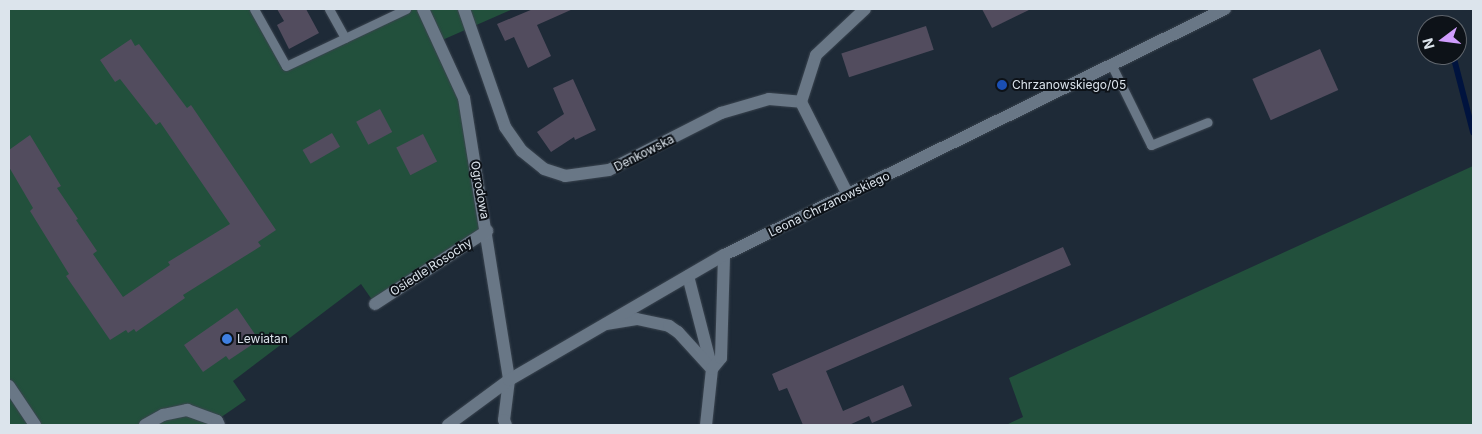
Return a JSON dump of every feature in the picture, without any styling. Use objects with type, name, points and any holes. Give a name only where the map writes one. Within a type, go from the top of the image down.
[{"type":"street","name":"Ogrodowa","points":[[423,9],[464,98],[487,231],[509,380],[504,420],[506,425]]},
{"type":"street","name":"Denkowska","points":[[464,9],[505,127],[522,151],[544,169],[565,176],[609,170],[721,113],[769,99],[801,102]]},
{"type":"street","points":[[848,194],[801,102],[816,55],[865,9]]},
{"type":"street","name":"Leona Chrzanowskiego","points":[[448,425],[509,380],[724,255],[1226,9]]},
{"type":"street","name":"Osiedle Rosochy","points":[[376,304],[487,231]]},
{"type":"street","points":[[712,368],[721,358],[724,255]]},
{"type":"street","points":[[688,276],[712,368],[706,425]]},
{"type":"street","points":[[602,325],[637,319],[668,326],[678,332],[712,368]]},
{"type":"street","points":[[9,386],[35,425]]},
{"type":"street","points":[[145,425],[163,415],[187,410],[217,421],[220,425]]},
{"type":"lane","points":[[254,9],[286,66],[406,9]]},
{"type":"lane","points":[[330,9],[345,38]]},
{"type":"lane","points":[[1112,66],[1151,145],[1208,122]]},
{"type":"green space","points":[[9,9],[254,9],[286,66],[406,9],[513,9],[440,41],[464,98],[487,231],[375,304],[361,284],[233,381],[246,400],[217,420],[219,425],[9,425]]},
{"type":"green space","points":[[1473,166],[1473,425],[1006,425],[1023,417],[1009,378]]},
{"type":"building","points":[[277,9],[306,9],[319,33],[289,49],[277,25],[284,21]]},
{"type":"building","points":[[533,9],[573,9],[537,25],[551,56],[528,68],[514,37],[505,41],[497,24]]},
{"type":"building","points":[[982,9],[1031,9],[992,28]]},
{"type":"building","points":[[926,26],[934,50],[849,77],[841,54]]},
{"type":"building","points":[[131,39],[135,46],[139,44],[187,108],[191,105],[276,230],[258,242],[261,246],[183,295],[185,298],[136,332],[134,329],[128,333],[126,330],[110,340],[66,276],[69,274],[30,211],[33,208],[9,167],[9,150],[30,135],[61,186],[57,188],[97,251],[93,254],[123,297],[170,265],[168,262],[230,224],[160,122],[156,125],[120,79],[115,82],[100,60]]},
{"type":"building","points":[[1320,49],[1338,90],[1271,120],[1252,79]]},
{"type":"building","points":[[573,79],[596,130],[575,140],[574,137],[551,152],[537,132],[564,114],[553,88]]},
{"type":"building","points":[[380,109],[392,132],[368,145],[356,122]]},
{"type":"building","points":[[332,133],[340,147],[311,164],[303,150]]},
{"type":"building","points":[[423,134],[437,162],[410,175],[396,148]]},
{"type":"building","points":[[1063,247],[1071,265],[826,371],[843,411],[903,385],[912,406],[872,423],[869,416],[849,425],[803,425],[787,388],[779,391],[772,374]]},
{"type":"building","points":[[237,308],[259,340],[229,360],[226,356],[203,372],[184,345]]},
{"type":"waterway","points":[[1456,65],[1473,132]]},
{"type":"place","name":"Chrzanowskiego/05","points":[[1002,85]]},
{"type":"place","name":"Lewiatan","points":[[227,339]]}]
